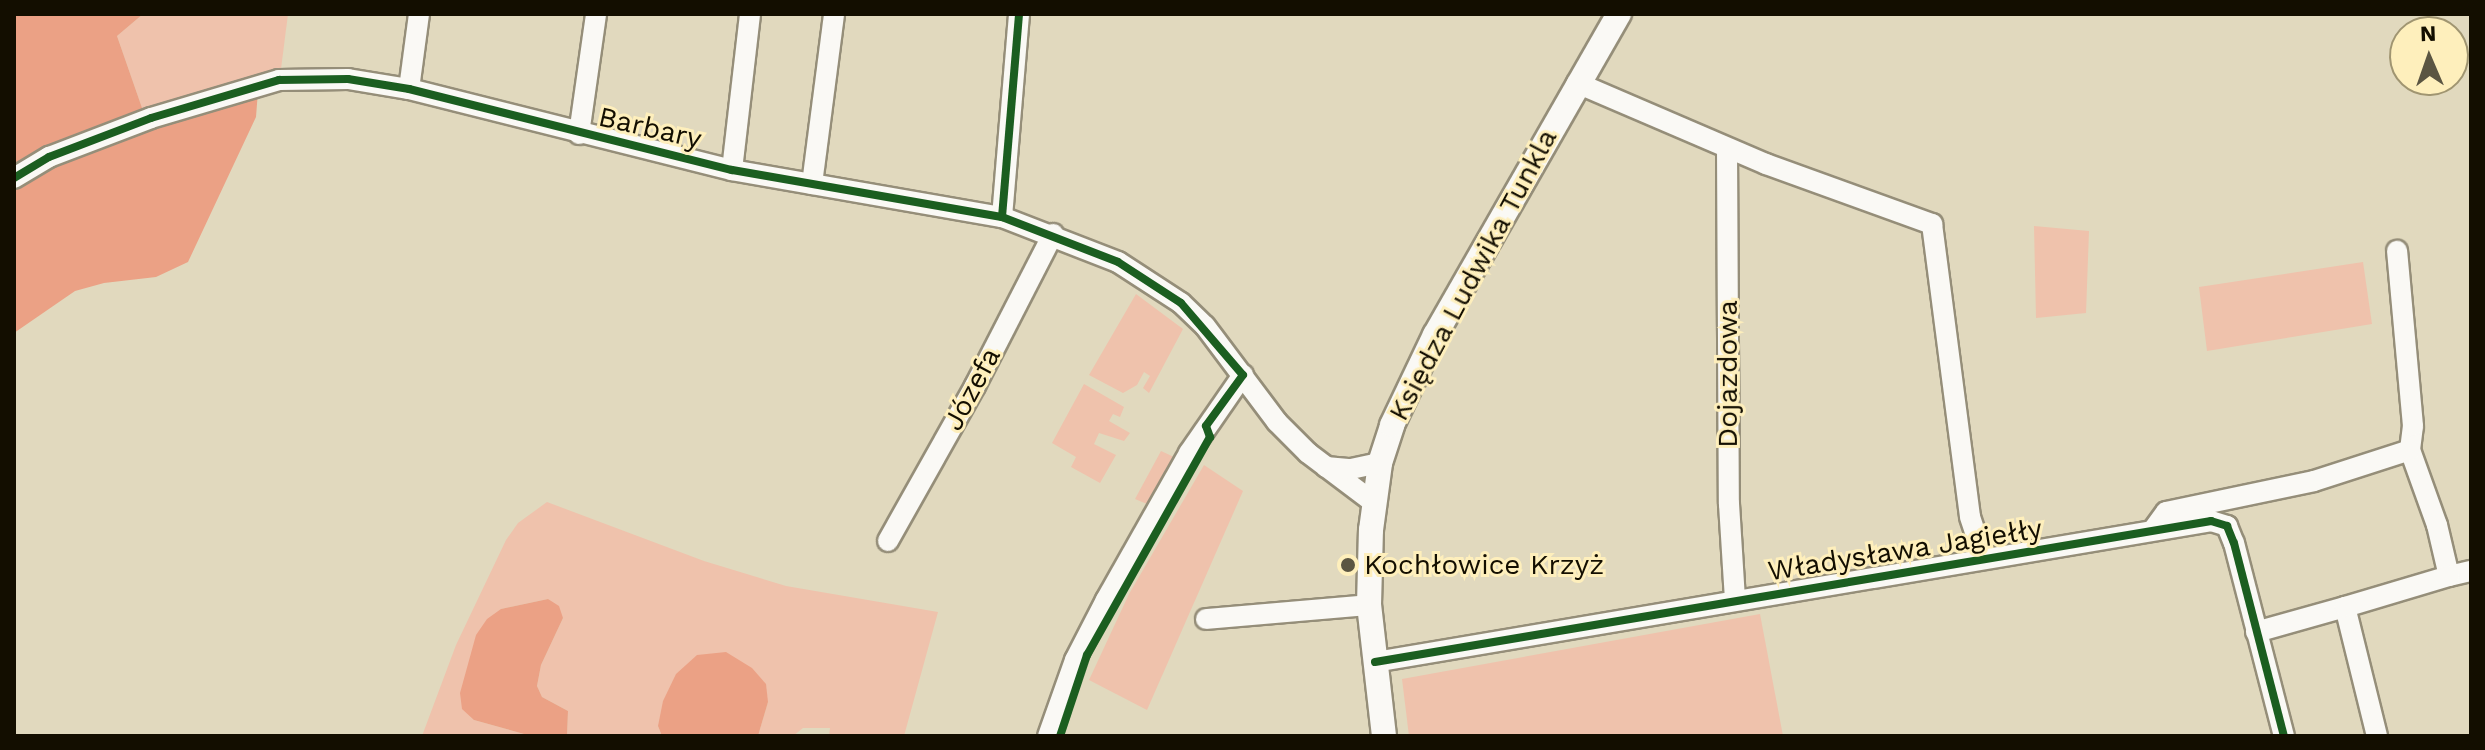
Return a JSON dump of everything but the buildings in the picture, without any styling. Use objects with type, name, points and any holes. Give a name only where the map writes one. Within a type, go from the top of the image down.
[{"type":"street","points":[[409,89],[419,14]]},
{"type":"street","name":"Barbary","points":[[579,134],[596,14]]},
{"type":"street","points":[[732,170],[750,14]]},
{"type":"street","points":[[812,184],[834,14]]},
{"type":"street","points":[[1002,217],[1019,14]]},
{"type":"street","name":"Księdza Ludwika Tunkla","points":[[1590,60],[1608,14]]},
{"type":"street","name":"Księdza Ludwika Tunkla","points":[[1384,736],[1369,605],[1373,502],[1380,463],[1413,377],[1590,60],[1619,14]]},
{"type":"street","name":"Barbary","points":[[14,178],[49,157],[151,118],[279,80],[348,79],[409,89],[732,170],[1002,217],[1053,234],[1118,262],[1162,289],[1205,326],[1277,422],[1326,467],[1373,502]]},
{"type":"street","points":[[1577,83],[1727,148],[1932,224],[1970,517],[1984,559]]},
{"type":"street","name":"Dojazdowa","points":[[1727,148],[1729,504],[1735,600]]},
{"type":"street","name":"Józefa","points":[[888,541],[975,386],[1053,234]]},
{"type":"street","points":[[2397,251],[2413,426],[2410,450],[2433,513],[2449,576]]},
{"type":"street","points":[[1048,736],[1075,660],[1106,600],[1189,453],[1243,375]]},
{"type":"street","points":[[2153,530],[2166,512],[2314,481],[2410,450]]},
{"type":"street","points":[[1326,467],[1351,469],[1380,463]]},
{"type":"street","name":"Władysława Jagiełły","points":[[1375,662],[2211,521],[2227,526],[2284,736]]},
{"type":"street","points":[[2256,632],[2471,571]]},
{"type":"street","points":[[1206,619],[1369,605]]},
{"type":"street","points":[[2345,607],[2377,736]]},
{"type":"shaded area","points":[[14,14],[143,14],[117,36],[149,128],[258,91],[256,117],[188,262],[156,277],[104,283],[75,291],[14,333]]},
{"type":"shaded area","points":[[143,14],[288,14],[281,69],[149,128],[117,36]]},
{"type":"shaded area","points":[[2034,226],[2089,231],[2086,313],[2036,318]]},
{"type":"shaded area","points":[[2363,262],[2372,324],[2207,351],[2199,287]]},
{"type":"shaded area","points":[[1136,294],[1183,329],[1149,393],[1143,388],[1150,376],[1144,372],[1137,385],[1123,393],[1089,375]]},
{"type":"shaded area","points":[[1084,384],[1124,407],[1120,417],[1113,414],[1109,421],[1130,433],[1124,441],[1099,433],[1094,444],[1116,455],[1100,483],[1071,467],[1076,457],[1052,443]]},
{"type":"shaded area","points":[[1161,451],[1174,457],[1147,504],[1135,499]]},
{"type":"shaded area","points":[[1204,465],[1243,491],[1147,710],[1089,680],[1129,594]]},
{"type":"shaded area","points":[[547,502],[704,561],[786,586],[938,612],[904,736],[829,736],[830,728],[803,728],[793,736],[758,736],[768,702],[658,726],[662,736],[567,736],[568,711],[542,697],[537,686],[541,665],[563,618],[548,599],[501,609],[474,720],[531,736],[422,736],[456,645],[506,540],[518,523]]},
{"type":"shaded area","points":[[548,599],[559,606],[563,618],[541,665],[537,686],[542,697],[568,711],[567,736],[531,736],[474,720],[462,709],[460,693],[476,635],[487,619],[501,609]]},
{"type":"shaded area","points":[[1760,614],[1783,736],[1409,736],[1402,679]]},
{"type":"shaded area","points":[[726,652],[752,668],[766,684],[768,702],[758,736],[662,736],[658,726],[663,701],[676,674],[697,655]]},
{"type":"cycle path","points":[[1002,217],[1019,14]]},
{"type":"cycle path","points":[[14,178],[49,157],[151,118],[279,80],[348,79],[409,89],[732,170],[1002,217],[1118,262],[1181,303],[1243,375],[1206,426],[1210,437],[1087,655],[1060,736]]},
{"type":"cycle path","points":[[1375,662],[2211,521],[2227,526],[2234,543],[2284,736]]},
{"type":"place","name":"Kochłowice Krzyż","points":[[1348,565]]}]
